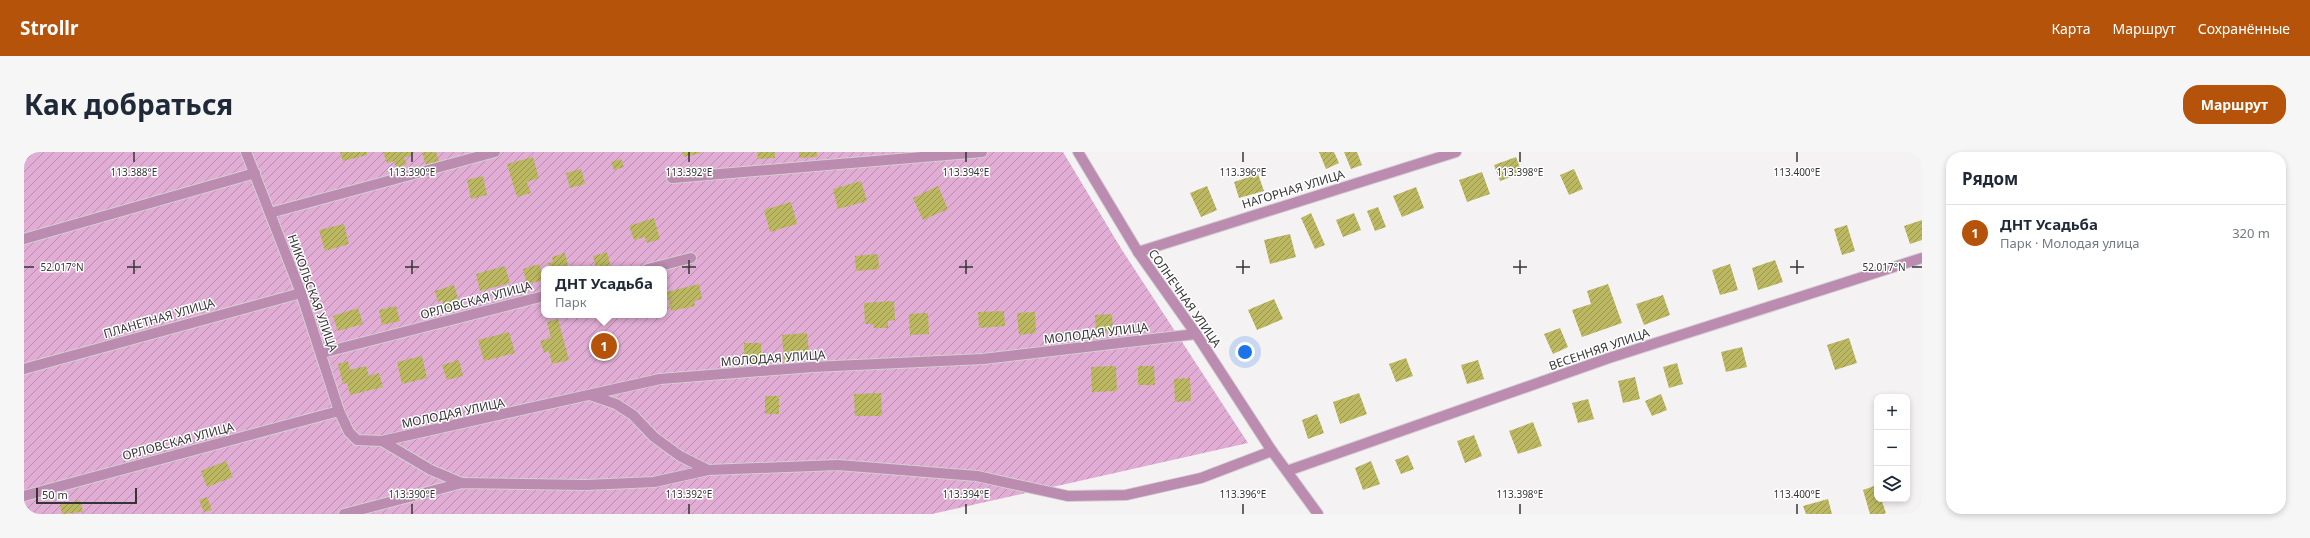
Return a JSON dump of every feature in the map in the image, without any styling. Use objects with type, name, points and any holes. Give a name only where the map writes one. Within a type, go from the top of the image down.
[{"type":"street","name":"НИКОЛЬСКАЯ УЛИЦА","points":[[246,152],[301,292],[322,353],[339,411],[349,432],[358,440]]},
{"type":"street","points":[[270,214],[495,152]]},
{"type":"street","points":[[672,178],[982,152]]},
{"type":"street","name":"СОЛНЕЧНАЯ УЛИЦА","points":[[1078,152],[1138,252],[1196,334],[1272,451],[1318,514]]},
{"type":"street","name":"НАГОРНАЯ УЛИЦА","points":[[1138,252],[1456,152]]},
{"type":"street","points":[[24,239],[255,173]]},
{"type":"street","points":[[660,266],[691,258]]},
{"type":"street","name":"ВЕСЕННЯЯ УЛИЦА","points":[[1287,471],[1609,358],[1922,258]]},
{"type":"street","name":"ПЛАНЕТНАЯ УЛИЦА","points":[[24,369],[301,292]]},
{"type":"street","name":"ОРЛОВСКАЯ УЛИЦА","points":[[322,353],[541,297]]},
{"type":"street","name":"МОЛОДАЯ УЛИЦА","points":[[358,440],[382,441],[660,380],[813,367],[982,359],[1196,334]]},
{"type":"street","points":[[590,395],[616,404],[633,415],[654,437],[680,456],[708,470]]},
{"type":"street","name":"ОРЛОВСКАЯ УЛИЦА","points":[[24,496],[339,411]]},
{"type":"street","points":[[382,441],[431,470],[462,483]]},
{"type":"street","points":[[344,514],[462,483],[586,485],[654,482],[708,470],[838,465],[977,476],[1068,496],[1126,495],[1201,478],[1272,451]]},
{"type":"shaded area","points":[[24,152],[1063,152],[1122,250],[1248,443],[932,514],[24,514]]},
{"type":"building","points":[[340,152],[367,152],[367,155],[343,161]]},
{"type":"building","points":[[383,152],[411,152],[412,155],[404,158],[407,164],[396,168],[394,161],[387,163]]},
{"type":"building","points":[[422,152],[436,152],[439,161],[426,165]]},
{"type":"building","points":[[682,152],[700,152],[701,153],[684,157]]},
{"type":"building","points":[[757,152],[775,152],[775,158],[758,159]]},
{"type":"building","points":[[799,152],[817,152],[817,157],[799,158]]},
{"type":"building","points":[[1319,152],[1334,152],[1339,163],[1326,169]]},
{"type":"building","points":[[1344,152],[1357,152],[1362,165],[1351,169]]},
{"type":"building","points":[[533,157],[539,178],[527,182],[531,193],[517,197],[507,164]]},
{"type":"building","points":[[1516,157],[1522,173],[1500,181],[1494,165]]},
{"type":"building","points":[[621,159],[624,167],[614,170],[611,162]]},
{"type":"building","points":[[581,169],[585,184],[570,188],[566,173]]},
{"type":"building","points":[[1574,169],[1583,189],[1569,195],[1560,175]]},
{"type":"building","points":[[1482,172],[1490,194],[1467,202],[1459,180]]},
{"type":"building","points":[[1258,174],[1264,191],[1239,198],[1234,182]]},
{"type":"building","points":[[483,176],[487,195],[471,199],[467,180]]},
{"type":"building","points":[[861,181],[867,201],[838,209],[833,189]]},
{"type":"building","points":[[938,186],[948,209],[923,220],[913,198]]},
{"type":"building","points":[[1207,186],[1217,210],[1201,217],[1190,193]]},
{"type":"building","points":[[1416,187],[1424,208],[1402,217],[1393,196]]},
{"type":"building","points":[[791,202],[797,224],[770,232],[764,210]]},
{"type":"building","points":[[1378,207],[1386,227],[1375,231],[1367,211]]},
{"type":"building","points":[[1311,213],[1325,245],[1315,249],[1301,218]]},
{"type":"building","points":[[1354,213],[1361,230],[1343,237],[1336,220]]},
{"type":"building","points":[[654,218],[660,239],[647,243],[645,237],[634,240],[629,226]]},
{"type":"building","points":[[1922,220],[1922,240],[1910,244],[1904,226]]},
{"type":"building","points":[[344,224],[349,244],[325,251],[319,230]]},
{"type":"building","points":[[1847,225],[1855,251],[1842,255],[1834,229]]},
{"type":"building","points":[[1290,234],[1296,257],[1270,264],[1264,240]]},
{"type":"building","points":[[607,252],[611,266],[595,266],[593,256]]},
{"type":"building","points":[[565,253],[568,266],[549,266],[548,263],[553,262],[552,257]]},
{"type":"building","points":[[878,254],[879,269],[856,271],[855,256]]},
{"type":"building","points":[[1775,260],[1783,282],[1758,290],[1752,268]]},
{"type":"building","points":[[539,264],[541,270],[541,281],[527,284],[523,269]]},
{"type":"building","points":[[1730,264],[1738,290],[1720,295],[1712,270]]},
{"type":"building","points":[[505,266],[510,283],[480,291],[476,274]]},
{"type":"building","points":[[699,284],[702,299],[694,301],[695,306],[671,311],[667,292]]},
{"type":"building","points":[[1608,284],[1622,323],[1582,337],[1572,310],[1591,304],[1587,291]]},
{"type":"building","points":[[454,285],[460,305],[445,310],[442,300],[438,302],[435,291]]},
{"type":"building","points":[[1663,295],[1670,315],[1644,325],[1636,304]]},
{"type":"building","points":[[1274,299],[1283,319],[1257,330],[1248,310]]},
{"type":"building","points":[[894,301],[895,320],[888,321],[888,328],[874,328],[873,324],[865,324],[864,303]]},
{"type":"building","points":[[396,306],[400,321],[382,325],[379,310]]},
{"type":"building","points":[[358,308],[363,324],[338,331],[333,316]]},
{"type":"building","points":[[1004,311],[1005,326],[979,328],[978,312]]},
{"type":"building","points":[[1035,312],[1036,333],[1019,335],[1017,313]]},
{"type":"building","points":[[928,313],[929,334],[910,335],[909,314]]},
{"type":"building","points":[[1112,314],[1113,332],[1096,333],[1095,315]]},
{"type":"building","points":[[558,319],[569,360],[552,364],[549,351],[544,353],[540,341],[551,338],[547,322]]},
{"type":"building","points":[[1560,328],[1568,347],[1553,354],[1544,334]]},
{"type":"building","points":[[509,332],[515,353],[484,361],[478,340]]},
{"type":"building","points":[[807,333],[809,352],[802,352],[802,361],[784,362],[782,335]]},
{"type":"building","points":[[1849,338],[1857,363],[1835,370],[1827,345]]},
{"type":"building","points":[[744,343],[761,343],[761,362],[744,362]]},
{"type":"building","points":[[1742,347],[1747,367],[1726,372],[1721,352]]},
{"type":"building","points":[[422,356],[427,378],[402,384],[397,362]]},
{"type":"building","points":[[1406,358],[1413,376],[1396,382],[1389,364]]},
{"type":"building","points":[[459,360],[463,376],[447,380],[442,365]]},
{"type":"building","points":[[1478,360],[1484,379],[1467,384],[1461,365]]},
{"type":"building","points":[[348,361],[350,370],[366,366],[369,376],[379,373],[383,387],[350,395],[347,383],[343,384],[338,364]]},
{"type":"building","points":[[1677,363],[1683,384],[1669,388],[1663,367]]},
{"type":"building","points":[[1116,366],[1117,391],[1092,392],[1091,367]]},
{"type":"building","points":[[1138,366],[1154,366],[1155,385],[1138,385]]},
{"type":"building","points":[[1635,377],[1640,399],[1623,403],[1618,381]]},
{"type":"building","points":[[1190,378],[1191,401],[1175,402],[1174,379]]},
{"type":"building","points":[[881,393],[882,416],[855,416],[854,394]]},
{"type":"building","points":[[1359,393],[1367,414],[1340,424],[1333,402]]},
{"type":"building","points":[[1661,394],[1667,410],[1652,416],[1645,401]]},
{"type":"building","points":[[765,396],[779,396],[779,414],[765,414]]},
{"type":"building","points":[[1588,399],[1594,419],[1578,423],[1572,403]]},
{"type":"building","points":[[1317,414],[1324,433],[1308,439],[1302,420]]},
{"type":"building","points":[[1533,422],[1542,446],[1518,454],[1509,431]]},
{"type":"building","points":[[1474,435],[1482,456],[1465,463],[1457,441]]},
{"type":"building","points":[[1408,455],[1414,469],[1401,474],[1395,460]]},
{"type":"building","points":[[226,461],[233,477],[207,487],[201,471]]},
{"type":"building","points":[[1371,461],[1380,484],[1363,490],[1355,468]]},
{"type":"building","points":[[1874,486],[1874,502],[1882,502],[1886,513],[1870,514],[1863,490]]},
{"type":"building","points":[[207,497],[212,510],[204,512],[199,500]]},
{"type":"building","points":[[1828,499],[1832,514],[1806,514],[1803,506]]},
{"type":"building","points":[[80,500],[83,512],[62,514],[60,505]]},
{"type":"place","name":"ДНТ Усадьба","points":[[604,346]]}]
